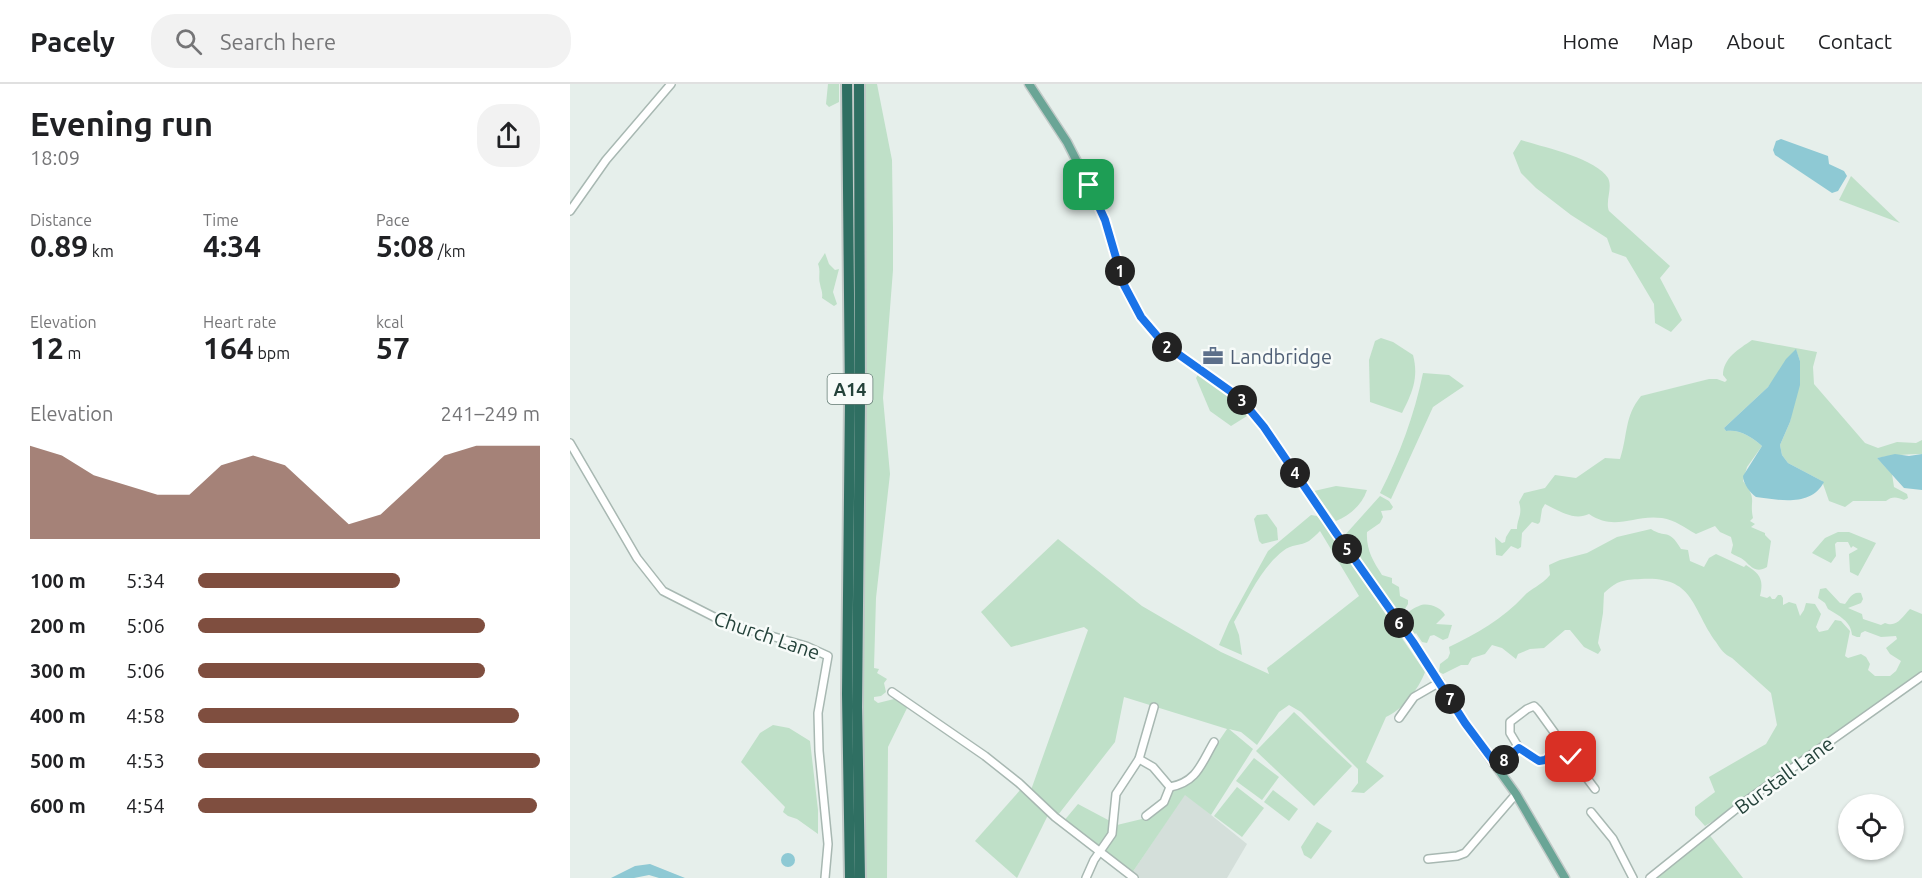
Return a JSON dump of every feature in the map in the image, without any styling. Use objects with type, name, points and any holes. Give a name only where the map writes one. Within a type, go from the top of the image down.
[{"type":"highway","name":"A14","points":[[847,84],[852,699],[860,878]]},
{"type":"highway","name":"A14","points":[[850,878],[860,401],[859,84]]},
{"type":"main road","points":[[1029,84],[1066,142],[1095,197],[1105,220],[1124,285],[1141,317],[1164,344],[1232,392],[1252,411],[1516,794],[1565,878]]},
{"type":"street","points":[[570,211],[606,160],[671,84]]},
{"type":"street","name":"Church Lane","points":[[570,443],[637,558],[663,591],[726,623],[806,646],[828,656],[818,713],[819,751],[828,844],[825,878]]},
{"type":"street","name":"Burstall Lane","points":[[1650,878],[1746,801],[1922,676]]},
{"type":"street","points":[[1399,718],[1414,697],[1440,682]]},
{"type":"street","points":[[892,692],[960,738],[1019,783],[1055,817],[1134,878]]},
{"type":"street","points":[[1534,706],[1559,739],[1559,750],[1545,760],[1539,761],[1519,748],[1510,733],[1509,722],[1534,706]]},
{"type":"street","points":[[1086,878],[1113,831],[1117,790],[1138,759],[1154,707]]},
{"type":"street","points":[[1170,787],[1184,784],[1192,777],[1214,742]]},
{"type":"street","points":[[1497,766],[1519,748]]},
{"type":"street","points":[[1559,750],[1571,757],[1595,789]]},
{"type":"street","points":[[1138,759],[1156,769],[1170,787]]},
{"type":"street","points":[[1146,816],[1164,802],[1170,787]]},
{"type":"street","points":[[1428,859],[1465,853],[1516,794]]},
{"type":"street","points":[[1591,812],[1610,834],[1633,878]]},
{"type":"shaded area","points":[[1185,794],[1247,844],[1227,878],[1139,878],[1132,873]]},
{"type":"green space","points":[[828,84],[839,84],[839,102],[829,107],[826,104]]},
{"type":"green space","points":[[863,84],[877,84],[892,160],[893,270],[883,398],[890,474],[876,598],[874,668],[879,669],[877,673],[887,679],[884,683],[886,692],[874,697],[874,700],[878,703],[902,697],[909,704],[888,747],[887,878],[864,878],[860,551]]},
{"type":"green space","points":[[1521,140],[1581,159],[1602,171],[1608,178],[1609,211],[1670,266],[1660,278],[1682,320],[1671,332],[1655,323],[1654,304],[1626,257],[1612,252],[1607,238],[1571,215],[1536,188],[1521,173],[1513,153]]},
{"type":"green space","points":[[1851,176],[1900,223],[1839,200]]},
{"type":"green space","points":[[825,253],[829,264],[835,270],[839,269],[833,292],[837,304],[834,306],[822,298],[819,281],[818,264]]},
{"type":"green space","points":[[1381,338],[1393,342],[1413,355],[1414,385],[1402,413],[1370,402],[1369,360],[1375,341]]},
{"type":"green space","points":[[1752,340],[1817,352],[1813,367],[1814,384],[1865,443],[1878,448],[1897,442],[1916,443],[1922,440],[1922,454],[1877,458],[1892,474],[1894,487],[1907,494],[1908,498],[1853,501],[1845,507],[1829,501],[1822,481],[1788,463],[1782,455],[1780,445],[1790,422],[1800,361],[1796,350],[1768,387],[1724,428],[1726,431],[1746,434],[1762,446],[1747,467],[1743,481],[1752,496],[1753,518],[1750,521],[1755,524],[1751,527],[1765,533],[1771,541],[1767,567],[1760,570],[1755,569],[1731,553],[1733,545],[1731,537],[1720,532],[1715,526],[1696,534],[1676,522],[1662,518],[1608,522],[1589,514],[1578,516],[1567,514],[1545,504],[1540,522],[1538,524],[1532,522],[1522,533],[1521,547],[1518,549],[1511,546],[1502,556],[1496,555],[1495,537],[1502,543],[1505,542],[1511,529],[1517,529],[1519,502],[1524,493],[1545,488],[1555,475],[1576,478],[1605,458],[1620,459],[1629,419],[1641,396],[1709,379],[1725,382],[1727,380],[1723,375],[1724,369],[1729,359]]},
{"type":"green space","points":[[1199,373],[1229,395],[1247,416],[1231,426],[1210,411],[1196,378]]},
{"type":"green space","points":[[1423,373],[1449,375],[1464,386],[1433,407],[1391,499],[1380,493],[1406,434]]},
{"type":"green space","points":[[1336,486],[1367,490],[1355,509],[1336,521],[1314,491]]},
{"type":"green space","points":[[1380,496],[1389,501],[1393,507],[1391,510],[1381,511],[1383,517],[1380,523],[1367,532],[1369,550],[1373,560],[1382,575],[1392,578],[1392,583],[1399,587],[1400,596],[1408,600],[1402,614],[1422,605],[1437,608],[1445,615],[1436,624],[1452,625],[1448,638],[1443,640],[1434,635],[1430,636],[1427,643],[1422,642],[1416,633],[1414,638],[1344,539],[1345,535]]},
{"type":"green space","points":[[1267,514],[1277,528],[1278,540],[1262,544],[1259,541],[1254,519],[1257,515]]},
{"type":"green space","points":[[1311,515],[1317,516],[1329,531],[1425,672],[1409,698],[1386,717],[1366,762],[1384,776],[1364,793],[1351,792],[1358,783],[1358,769],[1301,712],[1289,705],[1279,712],[1257,745],[1241,732],[1229,729],[1253,749],[1211,815],[1185,795],[1132,873],[1105,852],[1114,837],[1117,825],[1146,818],[1173,791],[1191,782],[1227,729],[1124,697],[1115,742],[1058,815],[1031,790],[1088,630],[1084,627],[1011,647],[981,612],[1058,539],[1142,606],[1221,652],[1269,674],[1267,668],[1359,596],[1320,531],[1309,541],[1283,551],[1255,584],[1234,622],[1242,655],[1219,645],[1268,551]]},
{"type":"green space","points":[[1651,529],[1673,538],[1681,549],[1688,550],[1690,561],[1704,567],[1709,558],[1716,554],[1744,567],[1746,565],[1760,578],[1760,596],[1767,598],[1770,596],[1775,599],[1781,595],[1783,605],[1789,602],[1796,604],[1800,616],[1806,603],[1815,604],[1821,614],[1816,627],[1819,632],[1828,630],[1835,620],[1841,621],[1850,631],[1845,656],[1848,658],[1861,654],[1866,657],[1870,664],[1868,670],[1875,676],[1890,676],[1896,671],[1901,661],[1890,654],[1886,648],[1897,639],[1896,636],[1881,637],[1865,631],[1860,637],[1852,635],[1847,622],[1828,609],[1825,603],[1818,598],[1820,589],[1826,588],[1840,603],[1845,604],[1853,594],[1861,593],[1863,599],[1861,603],[1848,608],[1862,614],[1863,619],[1881,625],[1896,623],[1910,609],[1922,614],[1922,676],[1746,801],[1705,826],[1695,815],[1695,807],[1715,792],[1709,777],[1766,744],[1777,725],[1771,693],[1723,652],[1696,606],[1682,589],[1672,583],[1659,579],[1625,580],[1613,585],[1604,593],[1598,643],[1601,650],[1598,654],[1584,647],[1570,630],[1565,630],[1544,648],[1530,649],[1518,654],[1516,659],[1502,648],[1492,645],[1485,654],[1472,658],[1468,665],[1461,665],[1443,674],[1439,672],[1440,664],[1448,658],[1450,653],[1449,647],[1479,631],[1507,612],[1550,575],[1549,565],[1587,553],[1617,537]]},
{"type":"green space","points":[[1838,532],[1849,532],[1876,543],[1858,576],[1850,572],[1849,554],[1858,549],[1853,546],[1851,548],[1848,542],[1835,544],[1836,556],[1831,563],[1812,553],[1825,538]]},
{"type":"green space","points":[[1294,712],[1352,766],[1314,806],[1256,751]]},
{"type":"green space","points":[[773,725],[789,728],[810,741],[818,810],[818,834],[783,812],[785,807],[741,762],[760,733]]},
{"type":"green space","points":[[1254,758],[1279,777],[1262,800],[1236,781]]},
{"type":"green space","points":[[1237,787],[1264,808],[1242,837],[1214,816]]},
{"type":"green space","points":[[1021,789],[1048,815],[1017,878],[975,841]]},
{"type":"green space","points":[[1273,790],[1298,809],[1289,821],[1264,802]]},
{"type":"green space","points":[[1078,804],[1110,821],[1108,833],[1098,847],[1063,822]]},
{"type":"green space","points":[[1317,822],[1332,831],[1311,859],[1304,855],[1301,847]]},
{"type":"green space","points":[[1708,833],[1743,878],[1655,878]]},
{"type":"water","points":[[1781,139],[1828,156],[1829,164],[1844,171],[1847,176],[1838,191],[1832,193],[1775,155],[1773,150],[1776,141]]},
{"type":"water","points":[[1796,349],[1800,361],[1800,385],[1790,422],[1780,445],[1782,455],[1788,463],[1824,482],[1818,490],[1803,499],[1784,500],[1756,497],[1747,488],[1743,476],[1762,446],[1746,434],[1726,431],[1724,428],[1768,387],[1786,359]]},
{"type":"water","points":[[1895,454],[1909,456],[1922,454],[1922,490],[1904,488],[1877,458]]},
{"type":"water","points":[[785,853],[791,853],[795,860],[791,867],[785,867],[781,863],[781,857]]},
{"type":"water","points":[[650,864],[685,878],[659,878],[649,875],[634,878],[611,878],[635,866]]},
{"type":"place","name":"Landbridge","points":[[1213,356]]},
{"type":"route","points":[[1089,185],[1105,220],[1124,285],[1141,317],[1164,344],[1240,398],[1264,427],[1413,642],[1465,723],[1497,766],[1519,748],[1539,761],[1545,760],[1559,750],[1571,757]]}]
